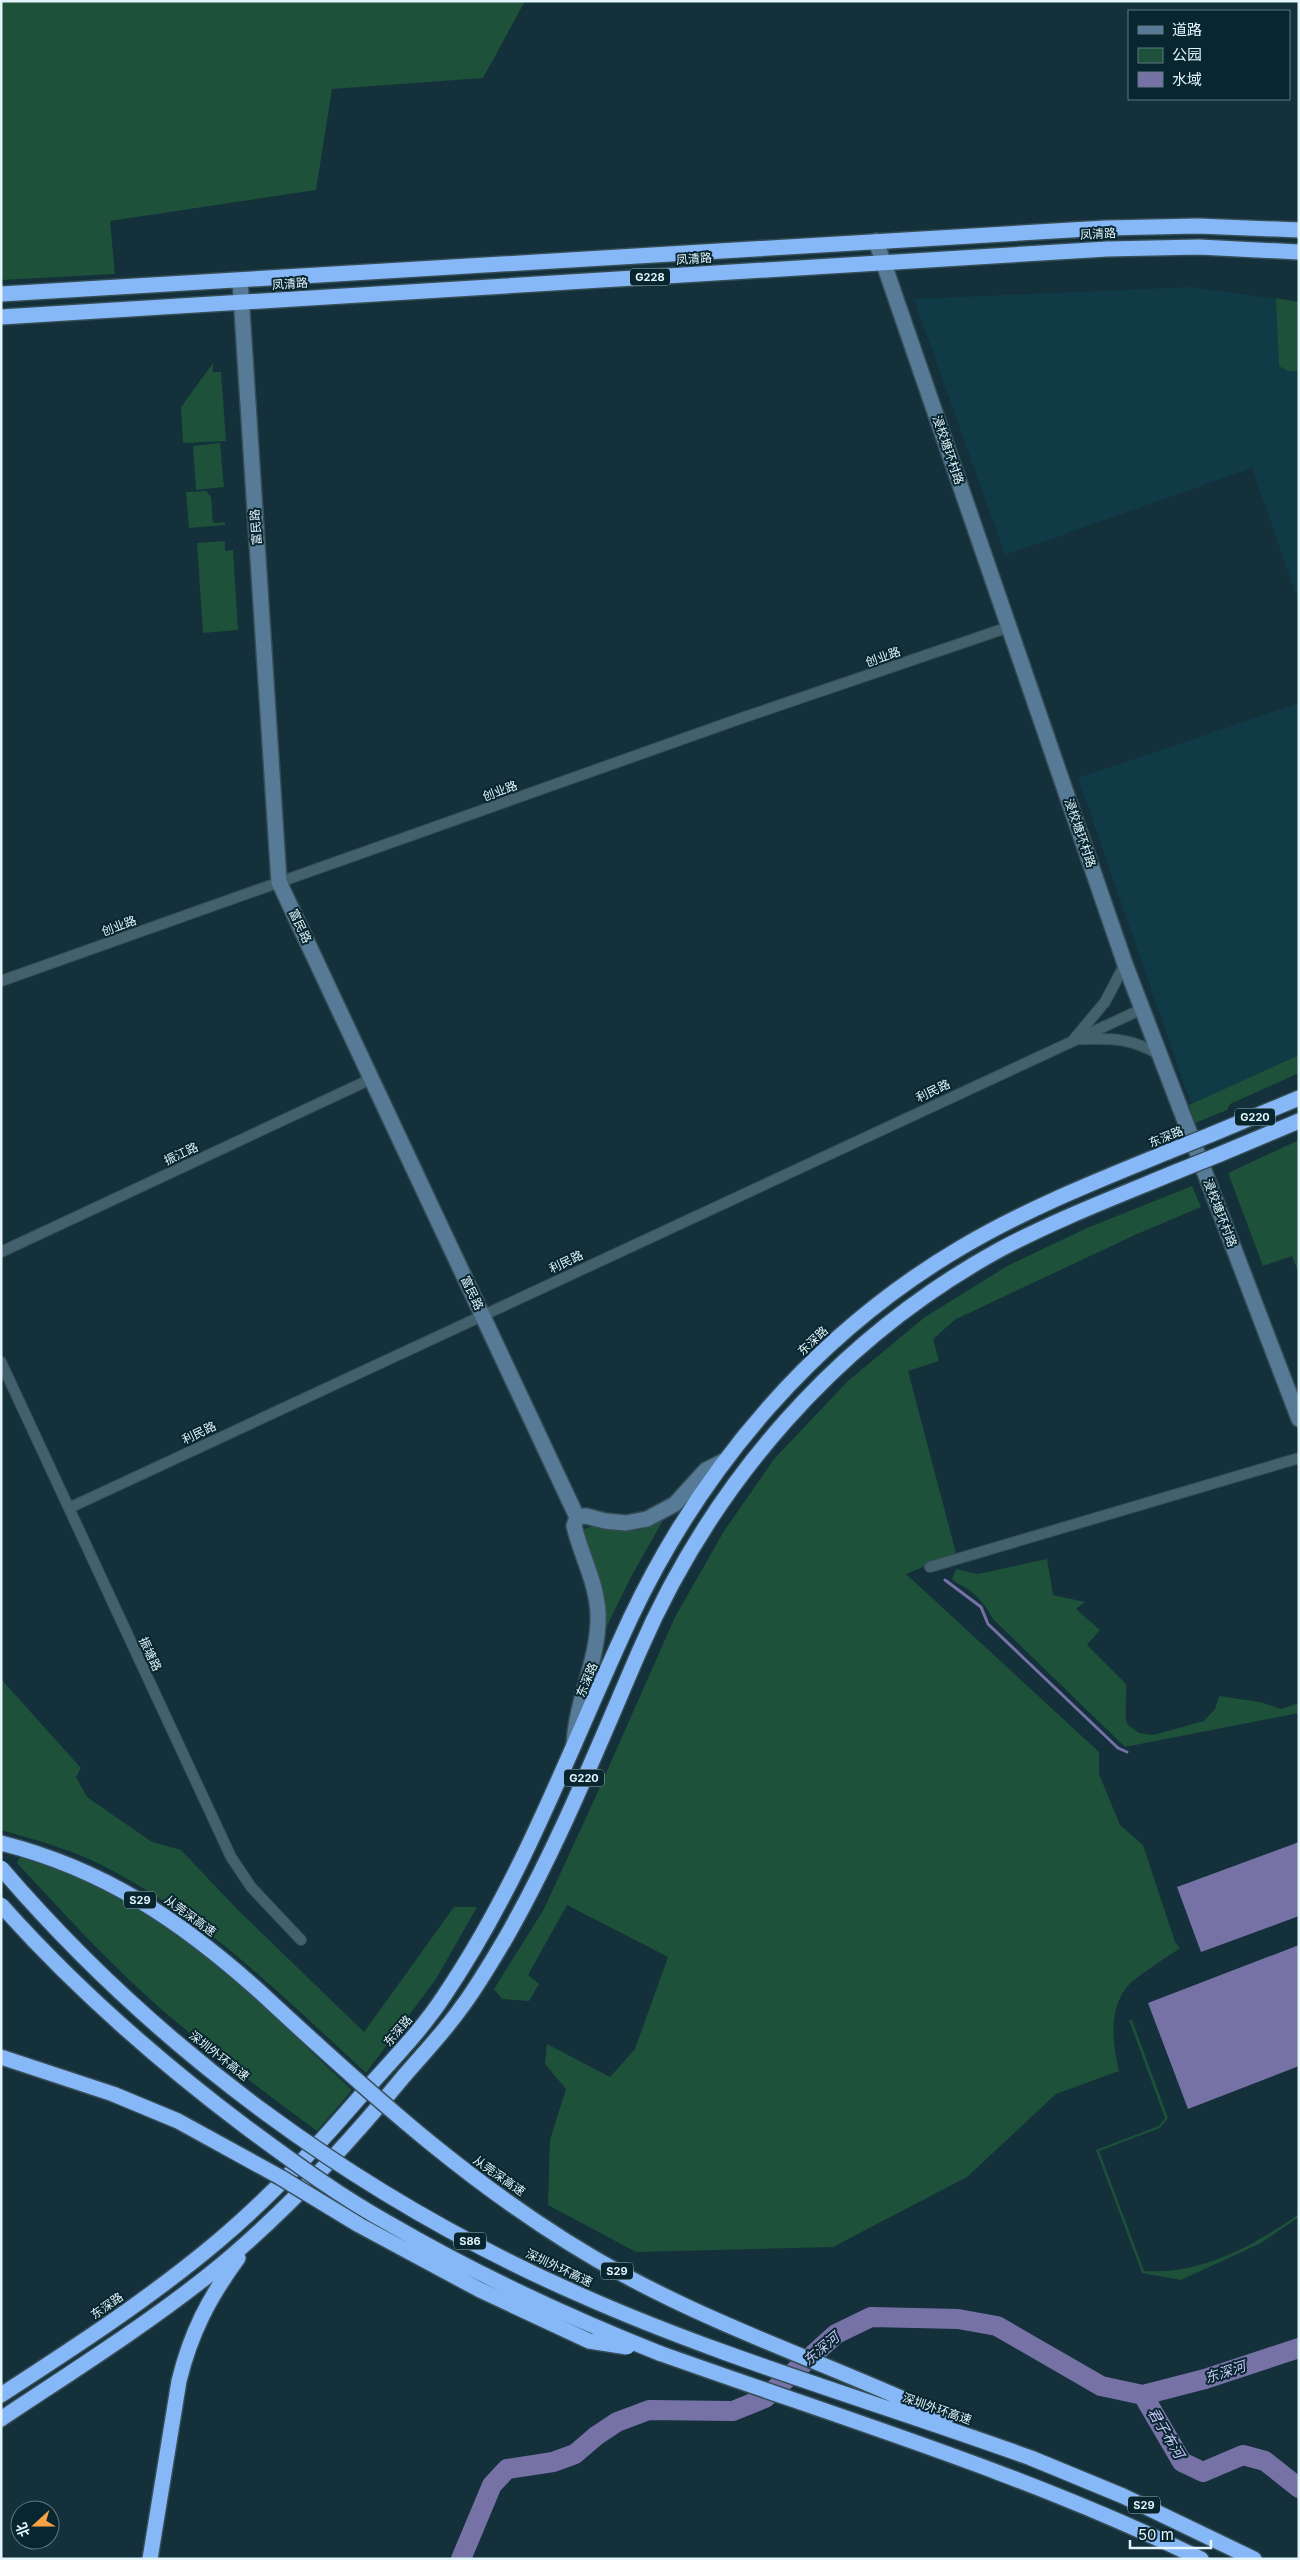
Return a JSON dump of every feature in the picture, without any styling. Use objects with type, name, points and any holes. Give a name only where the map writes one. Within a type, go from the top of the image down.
[{"type":"highway","name":"凤清路","points":[[1,294],[1151,226],[1299,230]]},
{"type":"highway","name":"凤清路","points":[[1,317],[1153,247],[1299,252]]},
{"type":"highway","name":"东深路","points":[[1,2395],[127,2311],[218,2241],[282,2182],[355,2104],[427,2021],[478,1944],[521,1862],[645,1588],[690,1509],[724,1461],[763,1414],[823,1352],[866,1314],[920,1274],[961,1247],[1011,1220],[1063,1195],[1299,1098]]},
{"type":"highway","name":"G220","points":[[1,2420],[205,2278],[256,2234],[322,2170],[365,2123],[462,2008],[511,1928],[540,1873],[668,1589],[719,1505],[778,1429],[818,1387],[858,1349],[902,1313],[948,1281],[996,1252],[1047,1226],[1299,1122]]},
{"type":"highway","name":"从莞深高速","points":[[1,1843],[61,1862],[127,1892],[188,1932],[259,1991],[333,2060],[429,2143],[524,2213],[581,2250],[665,2296],[797,2355],[887,2390],[1031,2458]]},
{"type":"highway","name":"深圳外环高速","points":[[1,1868],[85,1957],[163,2031],[287,2127],[398,2201],[515,2264],[606,2306],[758,2363],[1031,2458],[1123,2496],[1254,2559]]},
{"type":"highway","name":"S86","points":[[1,1905],[66,1973],[142,2045],[231,2115],[324,2183],[388,2224],[496,2282],[590,2325],[659,2352]]},
{"type":"highway","name":"S29","points":[[1,2057],[113,2094],[178,2121],[407,2252],[556,2327],[590,2341],[659,2352],[997,2471],[1076,2502],[1201,2559]]},
{"type":"highway","points":[[150,2559],[179,2381],[185,2356],[203,2310],[217,2286],[256,2234]]},
{"type":"street","name":"浸校塘环村路","points":[[876,242],[1125,964],[1299,1419]]},
{"type":"street","name":"富民路","points":[[240,280],[280,882],[577,1517],[574,1526],[593,1583],[598,1612],[594,1658],[575,1724],[574,1748]]},
{"type":"street","name":"创业路","points":[[1,981],[730,722],[1009,628]]},
{"type":"street","name":"利民路","points":[[1074,1039],[1105,1002],[1125,964]]},
{"type":"street","name":"利民路","points":[[69,1508],[1142,1009]]},
{"type":"street","name":"利民路","points":[[1074,1039],[1129,1040],[1141,1043],[1160,1055]]},
{"type":"street","name":"振江路","points":[[1,1252],[371,1079]]},
{"type":"street","name":"振塘路","points":[[1,1362],[231,1857],[251,1888],[301,1940]]},
{"type":"street","points":[[930,1567],[1299,1458]]},
{"type":"street","points":[[577,1517],[586,1516],[621,1523],[647,1519],[674,1504],[706,1470],[724,1461]]},
{"type":"shaded area","points":[[1191,287],[1299,302],[1299,603],[1252,468],[1005,555],[914,299]]},
{"type":"shaded area","points":[[1299,703],[1299,1055],[1191,1104],[1078,778]]},
{"type":"green space","points":[[1,1],[525,1],[483,78],[332,89],[316,190],[110,221],[115,274],[1,280]]},
{"type":"green space","points":[[1276,298],[1299,302],[1299,371],[1288,371],[1279,366]]},
{"type":"green space","points":[[213,363],[213,372],[221,372],[226,441],[183,443],[181,407]]},
{"type":"green space","points":[[220,443],[224,487],[196,490],[193,446]]},
{"type":"green space","points":[[206,491],[211,497],[213,523],[225,522],[225,525],[189,528],[186,492]]},
{"type":"green space","points":[[225,541],[225,551],[233,550],[238,630],[203,633],[197,543]]},
{"type":"green space","points":[[1299,1055],[1299,1073],[1230,1104],[1227,1110],[1195,1123],[1189,1105]]},
{"type":"green space","points":[[1299,1140],[1299,1274],[1292,1256],[1263,1266],[1228,1173]]},
{"type":"green space","points":[[1192,1186],[1201,1207],[1137,1234],[956,1319],[933,1339],[939,1361],[908,1371],[956,1553],[906,1574],[1099,1752],[1099,1774],[1120,1825],[1143,1845],[1175,1942],[1180,1948],[1136,1979],[1120,1997],[1114,2018],[1114,2040],[1119,2071],[1056,2094],[967,2177],[833,2247],[636,2252],[548,2205],[550,2140],[566,2089],[545,2064],[547,2044],[610,2077],[635,2049],[668,1957],[567,1905],[528,1975],[539,1984],[529,2001],[502,1999],[494,1989],[544,1909],[675,1617],[724,1531],[774,1459],[848,1381],[925,1317],[1009,1265],[1087,1228]]},
{"type":"green space","points":[[660,1521],[662,1522],[631,1577],[603,1634],[582,1532],[591,1526],[635,1531]]},
{"type":"green space","points":[[1047,1559],[1053,1595],[1085,1602],[1076,1609],[1100,1630],[1087,1645],[1126,1684],[1127,1724],[1139,1733],[1153,1735],[1204,1721],[1215,1709],[1219,1696],[1260,1702],[1281,1709],[1299,1703],[1299,1713],[1125,1747],[993,1619],[977,1596],[952,1579],[956,1569],[978,1574]]},
{"type":"green space","points":[[1,1679],[81,1768],[76,1777],[87,1797],[152,1842],[181,1850],[236,1908],[364,2032],[454,1907],[477,1907],[436,1979],[366,2073],[246,1964],[150,1892],[102,1865],[74,1853],[1,1830]]},
{"type":"green space","points":[[20,1857],[66,1873],[95,1886],[124,1900],[167,1927],[223,1971],[352,2090],[317,2131],[218,2056],[142,1992],[87,1938],[17,1863]]},
{"type":"green space","points":[[1129,2020],[1132,2020],[1168,2118],[1160,2128],[1099,2151],[1144,2271],[1186,2268],[1226,2256],[1264,2237],[1299,2214],[1299,2217],[1261,2243],[1181,2280],[1142,2273],[1096,2150],[1159,2126],[1165,2118]]},
{"type":"water","points":[[1299,1842],[1299,1916],[1201,1952],[1177,1887]]},
{"type":"water","points":[[1299,1945],[1299,2066],[1188,2109],[1148,2003]]},
{"type":"waterway","points":[[945,1580],[981,1607],[988,1624],[1118,1748],[1127,1752]]},
{"type":"waterway","name":"东深河","points":[[461,2559],[492,2485],[507,2469],[553,2462],[575,2454],[596,2436],[617,2422],[649,2410],[733,2411],[765,2398],[836,2334],[871,2317],[958,2319],[997,2326],[1101,2386],[1143,2395],[1205,2379],[1299,2348]]},
{"type":"waterway","name":"君子布河","points":[[1143,2395],[1182,2462],[1203,2472],[1243,2455],[1265,2461],[1299,2488]]}]
